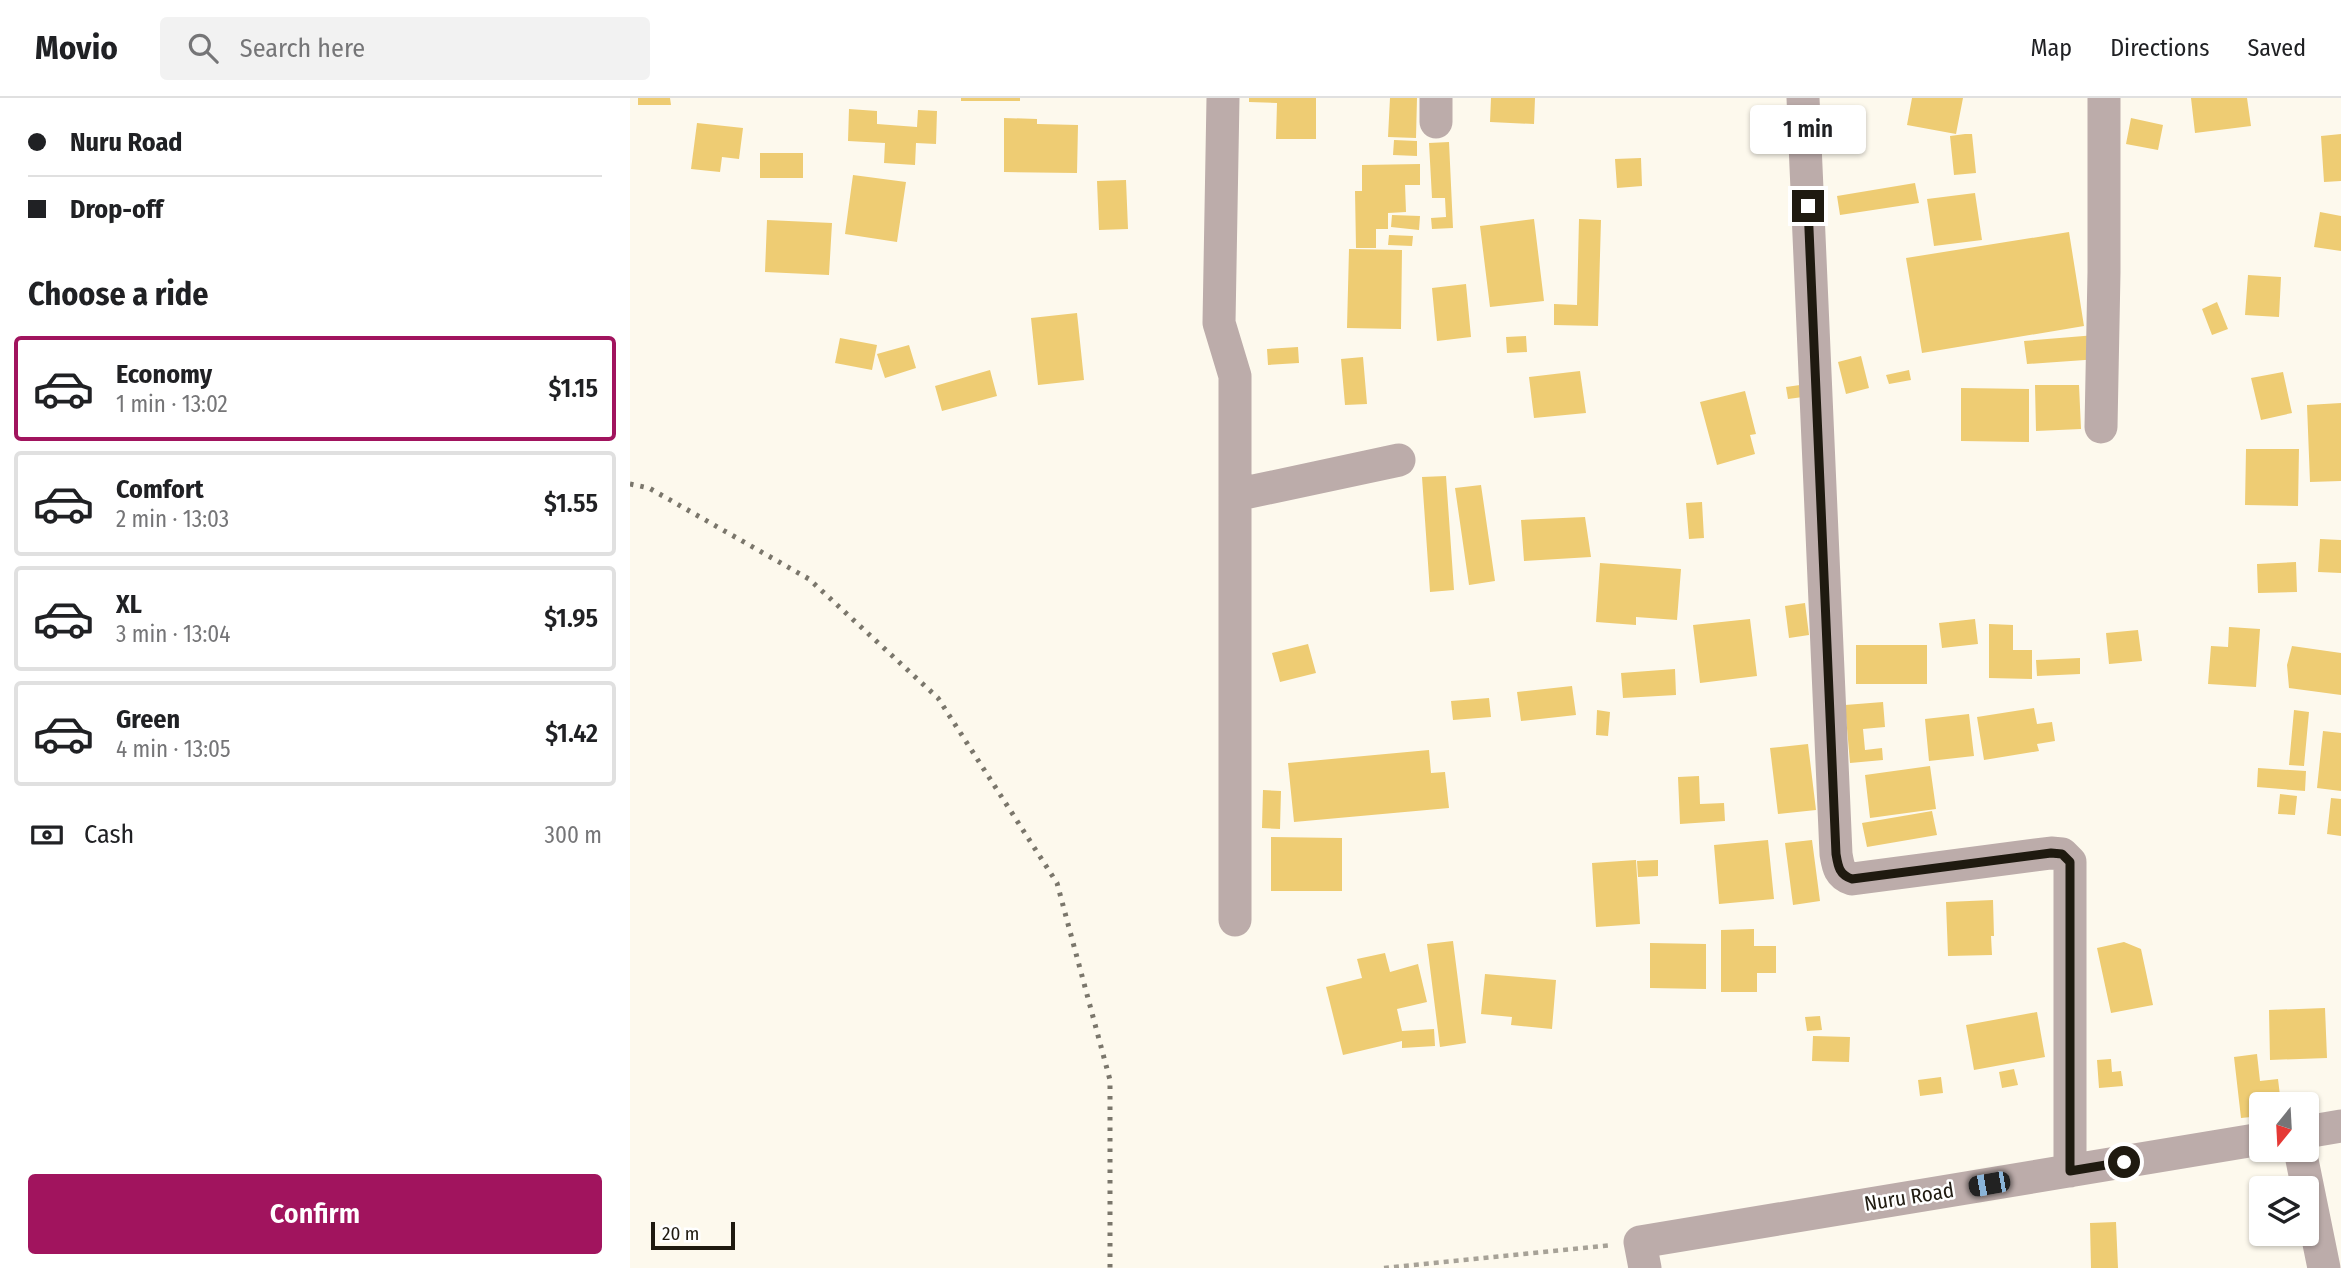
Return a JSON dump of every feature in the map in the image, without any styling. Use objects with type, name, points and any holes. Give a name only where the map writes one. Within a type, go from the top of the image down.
[{"type":"street","points":[[1223,98],[1219,323],[1236,376],[1235,920]]},
{"type":"street","points":[[1803,98],[1836,854],[1839,870],[1844,877],[1852,879],[2051,853],[2062,854],[2070,862],[2070,1171]]},
{"type":"street","points":[[2101,428],[2104,98]]},
{"type":"street","points":[[1235,495],[1399,460]]},
{"type":"street","points":[[2319,1130],[2341,1126]]},
{"type":"street","name":"Nuru Road","points":[[1643,1255],[2070,1171],[2249,1141]]},
{"type":"street","points":[[2302,1162],[2324,1268]]},
{"type":"path","points":[[1384,1268],[1643,1255]]},
{"type":"building","points":[[638,98],[670,98],[671,105],[638,105]]},
{"type":"building","points":[[961,98],[1020,98],[1020,101],[961,101]]},
{"type":"building","points":[[1249,98],[1316,98],[1316,139],[1276,139],[1277,103],[1249,102]]},
{"type":"building","points":[[1390,98],[1417,98],[1416,138],[1388,137]]},
{"type":"building","points":[[1491,98],[1535,98],[1534,124],[1490,122]]},
{"type":"building","points":[[1912,98],[1963,98],[1956,134],[1907,125]]},
{"type":"building","points":[[2191,98],[2247,98],[2251,126],[2195,133]]},
{"type":"building","points":[[849,109],[877,111],[877,124],[917,127],[918,110],[937,111],[936,144],[916,143],[915,165],[884,163],[885,143],[848,141]]},
{"type":"building","points":[[1004,118],[1037,119],[1037,124],[1078,125],[1077,173],[1004,172]]},
{"type":"building","points":[[2131,118],[2163,125],[2158,150],[2126,144]]},
{"type":"building","points":[[697,123],[743,128],[739,159],[722,157],[720,172],[691,169]]},
{"type":"building","points":[[1972,134],[1976,173],[1954,175],[1950,136]]},
{"type":"building","points":[[2341,134],[2341,181],[2324,182],[2321,136]]},
{"type":"building","points":[[1394,140],[1417,141],[1417,156],[1393,155]]},
{"type":"building","points":[[1449,142],[1453,228],[1432,229],[1431,218],[1446,217],[1445,198],[1432,198],[1429,143]]},
{"type":"building","points":[[760,153],[803,153],[803,178],[760,178]]},
{"type":"building","points":[[1641,158],[1642,186],[1617,188],[1615,159]]},
{"type":"building","points":[[1420,164],[1420,185],[1405,185],[1406,212],[1388,213],[1388,229],[1376,229],[1376,248],[1356,248],[1355,191],[1362,191],[1362,165]]},
{"type":"building","points":[[853,175],[906,182],[897,242],[845,234]]},
{"type":"building","points":[[1126,180],[1128,229],[1099,230],[1097,181]]},
{"type":"building","points":[[1915,183],[1919,203],[1840,215],[1837,196]]},
{"type":"building","points":[[1975,193],[1982,240],[1934,246],[1927,199]]},
{"type":"building","points":[[2320,212],[2341,216],[2341,251],[2314,247]]},
{"type":"building","points":[[1392,215],[1420,216],[1419,230],[1391,227]]},
{"type":"building","points":[[1534,219],[1544,301],[1490,307],[1480,226]]},
{"type":"building","points":[[1579,219],[1601,220],[1598,326],[1554,325],[1554,304],[1577,305]]},
{"type":"building","points":[[767,220],[832,223],[829,275],[765,272]]},
{"type":"building","points":[[2069,232],[2084,326],[1922,353],[1906,258]]},
{"type":"building","points":[[1389,235],[1413,236],[1412,246],[1388,245]]},
{"type":"building","points":[[1349,249],[1402,250],[1401,329],[1347,328]]},
{"type":"building","points":[[2248,275],[2281,277],[2279,317],[2245,315]]},
{"type":"building","points":[[1466,284],[1471,337],[1437,341],[1432,288]]},
{"type":"building","points":[[2217,302],[2228,329],[2212,335],[2202,309]]},
{"type":"building","points":[[1077,313],[1084,380],[1038,385],[1031,318]]},
{"type":"building","points":[[2096,335],[2099,359],[2027,364],[2024,341]]},
{"type":"building","points":[[1526,336],[1527,352],[1507,353],[1506,337]]},
{"type":"building","points":[[840,338],[877,345],[872,370],[835,363]]},
{"type":"building","points":[[909,345],[916,368],[885,378],[877,354]]},
{"type":"building","points":[[1298,347],[1299,363],[1268,365],[1267,349]]},
{"type":"building","points":[[1861,356],[1869,388],[1846,394],[1838,362]]},
{"type":"building","points":[[1363,357],[1367,404],[1345,405],[1341,359]]},
{"type":"building","points":[[990,370],[997,396],[942,411],[935,386]]},
{"type":"building","points":[[1909,370],[1911,380],[1889,384],[1886,375]]},
{"type":"building","points":[[1580,371],[1586,413],[1534,418],[1529,377]]},
{"type":"building","points":[[2283,372],[2292,413],[2261,420],[2251,378]]},
{"type":"building","points":[[1800,385],[1803,397],[1788,399],[1786,387]]},
{"type":"building","points":[[2035,385],[2079,385],[2081,429],[2036,431]]},
{"type":"building","points":[[1961,388],[2029,389],[2029,442],[1961,441]]},
{"type":"building","points":[[1745,391],[1756,434],[1750,435],[1755,454],[1717,465],[1700,402]]},
{"type":"building","points":[[2341,403],[2341,481],[2310,482],[2307,405]]},
{"type":"building","points":[[2246,449],[2299,449],[2298,506],[2245,505]]},
{"type":"building","points":[[1446,476],[1454,590],[1430,592],[1422,477]]},
{"type":"building","points":[[1481,485],[1495,581],[1469,585],[1455,488]]},
{"type":"building","points":[[1702,502],[1704,538],[1689,539],[1686,503]]},
{"type":"building","points":[[1585,517],[1591,557],[1524,561],[1521,520]]},
{"type":"building","points":[[2320,539],[2341,540],[2341,573],[2318,572]]},
{"type":"building","points":[[2296,562],[2297,592],[2258,593],[2257,564]]},
{"type":"building","points":[[1600,563],[1681,569],[1677,620],[1636,617],[1636,625],[1596,622]]},
{"type":"building","points":[[1805,603],[1809,635],[1789,638],[1785,606]]},
{"type":"building","points":[[1750,619],[1757,676],[1700,683],[1693,625]]},
{"type":"building","points":[[1975,619],[1978,644],[1942,648],[1939,623]]},
{"type":"building","points":[[1989,624],[2013,625],[2013,650],[2032,650],[2032,679],[1989,678]]},
{"type":"building","points":[[2229,627],[2260,629],[2256,687],[2208,684],[2211,646],[2228,647]]},
{"type":"building","points":[[2138,630],[2142,661],[2109,664],[2106,633]]},
{"type":"building","points":[[1308,644],[1316,673],[1280,682],[1272,653]]},
{"type":"building","points":[[1856,645],[1927,645],[1927,684],[1856,684]]},
{"type":"building","points":[[2292,646],[2341,653],[2341,695],[2289,688],[2287,665]]},
{"type":"building","points":[[2080,658],[2080,674],[2037,676],[2036,660]]},
{"type":"building","points":[[1675,669],[1676,695],[1623,698],[1621,673]]},
{"type":"building","points":[[1572,686],[1576,715],[1521,721],[1517,692]]},
{"type":"building","points":[[1489,698],[1491,717],[1453,720],[1451,701]]},
{"type":"building","points":[[1883,702],[1885,727],[1863,729],[1865,750],[1882,748],[1883,760],[1850,763],[1845,705]]},
{"type":"building","points":[[2034,708],[2037,724],[2052,722],[2055,741],[2037,744],[2039,751],[1984,760],[1977,717]]},
{"type":"building","points":[[1597,710],[1610,712],[1608,736],[1596,735]]},
{"type":"building","points":[[2294,710],[2309,712],[2304,766],[2289,765]]},
{"type":"building","points":[[1969,714],[1974,756],[1929,761],[1925,719]]},
{"type":"building","points":[[2323,731],[2341,733],[2341,791],[2317,788]]},
{"type":"building","points":[[1808,744],[1816,810],[1778,814],[1770,748]]},
{"type":"building","points":[[1429,750],[1431,773],[1445,772],[1449,808],[1294,822],[1288,763]]},
{"type":"building","points":[[1930,766],[1936,809],[1870,818],[1865,775]]},
{"type":"building","points":[[2258,768],[2306,771],[2305,791],[2257,787]]},
{"type":"building","points":[[1699,776],[1700,804],[1724,803],[1725,821],[1680,824],[1678,777]]},
{"type":"building","points":[[1263,790],[1281,791],[1280,829],[1262,828]]},
{"type":"building","points":[[2280,794],[2297,796],[2295,815],[2278,814]]},
{"type":"building","points":[[2331,798],[2341,799],[2341,836],[2327,834]]},
{"type":"building","points":[[1932,811],[1937,835],[1867,847],[1862,823]]},
{"type":"building","points":[[1271,837],[1342,838],[1342,891],[1271,891]]},
{"type":"building","points":[[1768,840],[1774,899],[1719,904],[1714,845]]},
{"type":"building","points":[[1812,840],[1820,901],[1793,905],[1785,843]]},
{"type":"building","points":[[1636,860],[1640,924],[1596,927],[1592,863]]},
{"type":"building","points":[[1658,860],[1658,876],[1638,877],[1637,861]]},
{"type":"building","points":[[1993,900],[1992,955],[1948,956],[1946,902]]},
{"type":"building","points":[[1754,929],[1754,946],[1776,946],[1776,973],[1757,973],[1757,992],[1721,992],[1721,930]]},
{"type":"building","points":[[1453,941],[1466,1043],[1440,1047],[1427,944]]},
{"type":"building","points":[[2124,942],[2141,949],[2153,1005],[2111,1013],[2097,948]]},
{"type":"building","points":[[1650,943],[1706,944],[1706,989],[1650,988]]},
{"type":"building","points":[[1385,953],[1390,972],[1418,964],[1427,1002],[1397,1009],[1402,1031],[1434,1029],[1435,1046],[1402,1048],[1402,1041],[1343,1055],[1326,987],[1362,978],[1357,959]]},
{"type":"building","points":[[1485,974],[1556,980],[1552,1029],[1511,1025],[1512,1017],[1481,1014]]},
{"type":"building","points":[[2325,1008],[2327,1058],[2270,1060],[2269,1010]]},
{"type":"building","points":[[2037,1012],[2045,1057],[1974,1070],[1966,1025]]},
{"type":"building","points":[[1820,1016],[1822,1030],[1807,1031],[1805,1017]]},
{"type":"building","points":[[1813,1036],[1850,1037],[1849,1062],[1812,1061]]},
{"type":"building","points":[[2257,1054],[2260,1081],[2278,1079],[2280,1092],[2249,1092],[2249,1117],[2241,1118],[2234,1057]]},
{"type":"building","points":[[2111,1059],[2112,1072],[2121,1071],[2123,1086],[2099,1088],[2097,1060]]},
{"type":"building","points":[[2014,1069],[2018,1085],[2002,1088],[1999,1072]]},
{"type":"building","points":[[1941,1077],[1943,1093],[1920,1096],[1918,1080]]},
{"type":"building","points":[[2116,1222],[2118,1268],[2091,1268],[2090,1223]]},
{"type":"railway","points":[[630,484],[649,488],[809,579],[938,698],[1057,883],[1110,1080],[1110,1268]]},
{"type":"route","points":[[1808,206],[1836,854],[1839,870],[1844,877],[1852,879],[2051,853],[2062,854],[2070,862],[2070,1171],[2124,1162]]}]
